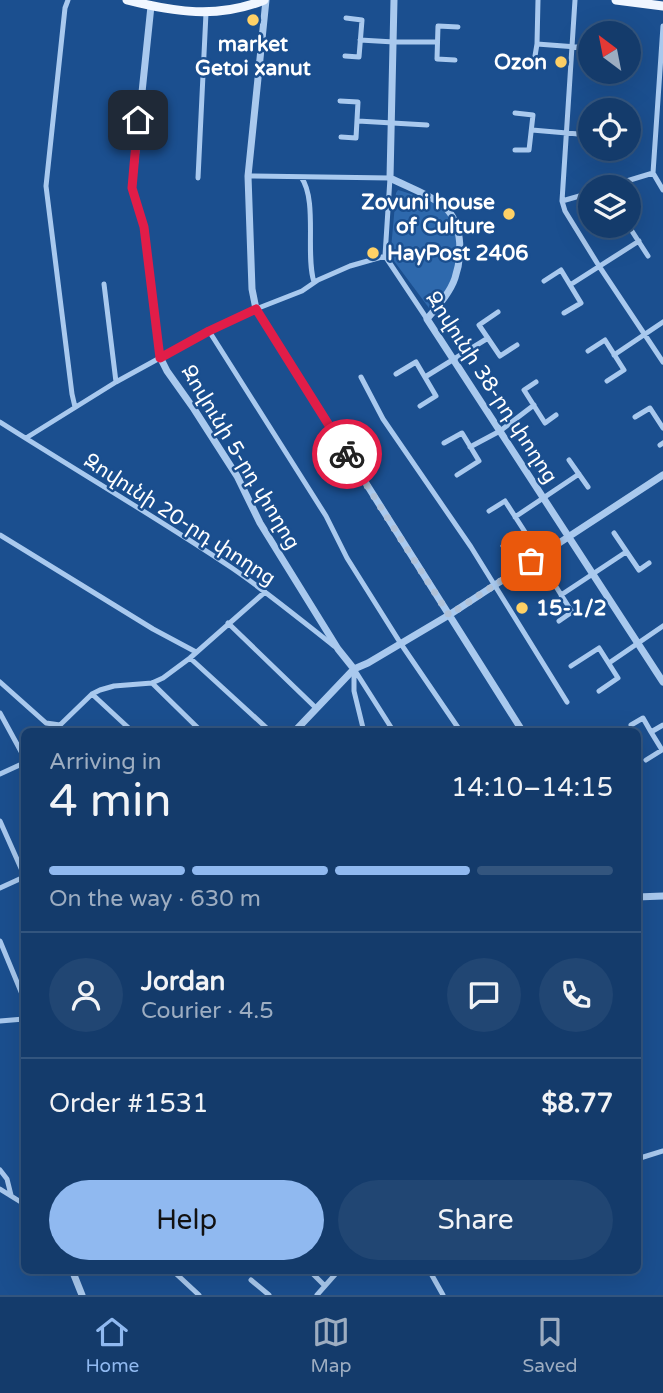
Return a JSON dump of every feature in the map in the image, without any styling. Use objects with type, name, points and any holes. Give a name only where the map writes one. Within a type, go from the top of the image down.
[{"type":"main road","points":[[127,0],[206,13],[247,7],[265,0]]},
{"type":"main road","points":[[616,0],[663,6]]},
{"type":"street","points":[[68,0],[46,186],[75,407]]},
{"type":"street","points":[[265,0],[248,176],[252,289],[256,309],[520,728]]},
{"type":"street","points":[[26,438],[116,382],[209,331],[302,291],[314,282],[350,266],[385,256],[392,123],[394,0]]},
{"type":"street","points":[[535,56],[538,0]]},
{"type":"street","points":[[575,0],[562,201],[565,211],[599,266],[663,362]]},
{"type":"street","name":"Զովունի 5-րդ փողոց","points":[[151,6],[132,188],[144,227],[160,358],[237,476],[260,523],[338,649],[391,728]]},
{"type":"street","points":[[198,178],[206,13]]},
{"type":"street","points":[[345,56],[359,57],[362,20],[346,18]]},
{"type":"street","points":[[455,60],[437,59],[438,26],[458,27]]},
{"type":"street","points":[[663,26],[653,173],[663,190]]},
{"type":"street","points":[[360,40],[437,42]]},
{"type":"street","points":[[537,44],[578,47]]},
{"type":"street","points":[[340,101],[358,102],[356,138],[341,137]]},
{"type":"street","points":[[515,113],[533,115],[529,150],[515,150]]},
{"type":"street","points":[[358,121],[427,125]]},
{"type":"street","points":[[532,131],[578,134]]},
{"type":"street","points":[[641,177],[653,173]]},
{"type":"street","points":[[248,176],[390,178],[441,204],[458,227],[460,256],[455,280],[427,319]]},
{"type":"street","points":[[301,177],[305,182],[308,197],[314,282]]},
{"type":"street","points":[[562,201],[578,196]]},
{"type":"street","points":[[637,238],[648,256]]},
{"type":"street","points":[[570,285],[639,241]]},
{"type":"street","name":"Զովունի 38-րդ փողոց","points":[[385,256],[663,682]]},
{"type":"street","points":[[544,281],[561,270],[581,303],[564,313]]},
{"type":"street","points":[[104,284],[116,382]]},
{"type":"street","points":[[498,312],[479,325],[500,356],[517,345]]},
{"type":"street","points":[[614,355],[663,322]]},
{"type":"street","points":[[209,331],[326,516],[348,558],[401,644],[458,728]]},
{"type":"street","points":[[425,377],[488,338]]},
{"type":"street","points":[[588,351],[605,340],[624,370],[607,382]]},
{"type":"street","points":[[396,374],[416,362],[436,396],[420,405]]},
{"type":"street","points":[[361,377],[383,419],[495,584],[567,702]]},
{"type":"street","points":[[536,382],[524,390],[545,422],[556,415]]},
{"type":"street","points":[[470,447],[500,431],[534,405]]},
{"type":"street","points":[[635,417],[650,408],[662,424]]},
{"type":"street","name":"Զովունի 20-րդ փողոց","points":[[0,424],[171,528],[265,592],[338,649]]},
{"type":"street","points":[[444,443],[462,433],[479,461],[457,475]]},
{"type":"street","points":[[569,460],[588,487]]},
{"type":"street","points":[[515,517],[579,474]]},
{"type":"street","points":[[298,728],[354,669],[449,615],[663,475]]},
{"type":"street","points":[[489,511],[505,501],[526,532],[503,546]]},
{"type":"street","points":[[614,533],[639,570],[649,563]]},
{"type":"street","points":[[0,535],[153,629],[196,652]]},
{"type":"street","points":[[561,595],[626,551]]},
{"type":"street","points":[[538,587],[553,582],[572,612],[559,621]]},
{"type":"street","points":[[60,725],[92,694],[114,686],[152,683],[163,678],[190,658],[265,592]]},
{"type":"street","points":[[228,623],[316,708]]},
{"type":"street","points":[[608,663],[663,626]]},
{"type":"street","points":[[571,666],[599,648],[618,678],[599,691]]},
{"type":"street","points":[[190,658],[267,728]]},
{"type":"street","points":[[354,669],[354,691],[363,728]]},
{"type":"street","points":[[0,682],[46,723],[63,728]]},
{"type":"street","points":[[152,683],[198,728]]},
{"type":"street","points":[[92,694],[129,728]]},
{"type":"street","points":[[0,713],[21,752]]},
{"type":"street","points":[[631,725],[643,718],[662,750],[646,760]]},
{"type":"street","points":[[651,732],[663,725]]},
{"type":"street","points":[[0,774],[21,764]]},
{"type":"street","points":[[0,821],[21,869]]},
{"type":"street","points":[[0,888],[21,878]]},
{"type":"street","points":[[641,897],[663,896]]},
{"type":"street","points":[[0,941],[21,992]]},
{"type":"street","points":[[0,1021],[21,1019]]},
{"type":"street","points":[[641,1158],[663,1150]]},
{"type":"street","points":[[0,1170],[7,1179],[10,1195]]},
{"type":"street","points":[[0,1189],[21,1201]]},
{"type":"street","points":[[74,1274],[82,1295]]},
{"type":"street","points":[[176,1274],[199,1295]]},
{"type":"street","points":[[313,1274],[325,1286]]},
{"type":"street","points":[[317,1295],[336,1274]]},
{"type":"street","points":[[431,1274],[443,1295]]},
{"type":"street","points":[[251,1280],[269,1295]]},
{"type":"shaded area","points":[[398,190],[438,206],[454,225],[456,265],[446,290],[429,308],[394,261],[391,249]]},
{"type":"way so far","points":[[347,454],[449,615],[531,561]]},
{"type":"place","name":"market Getoi xanut","points":[[253,20]]},
{"type":"place","name":"Ozon","points":[[561,62]]},
{"type":"place","name":"Zovuni house of Culture","points":[[509,214]]},
{"type":"place","name":"HayPost 2406","points":[[373,253]]},
{"type":"place","name":"15-1/2","points":[[522,608]]},
{"type":"route","points":[[138,120],[132,188],[144,227],[160,358],[256,309],[347,454]]}]
